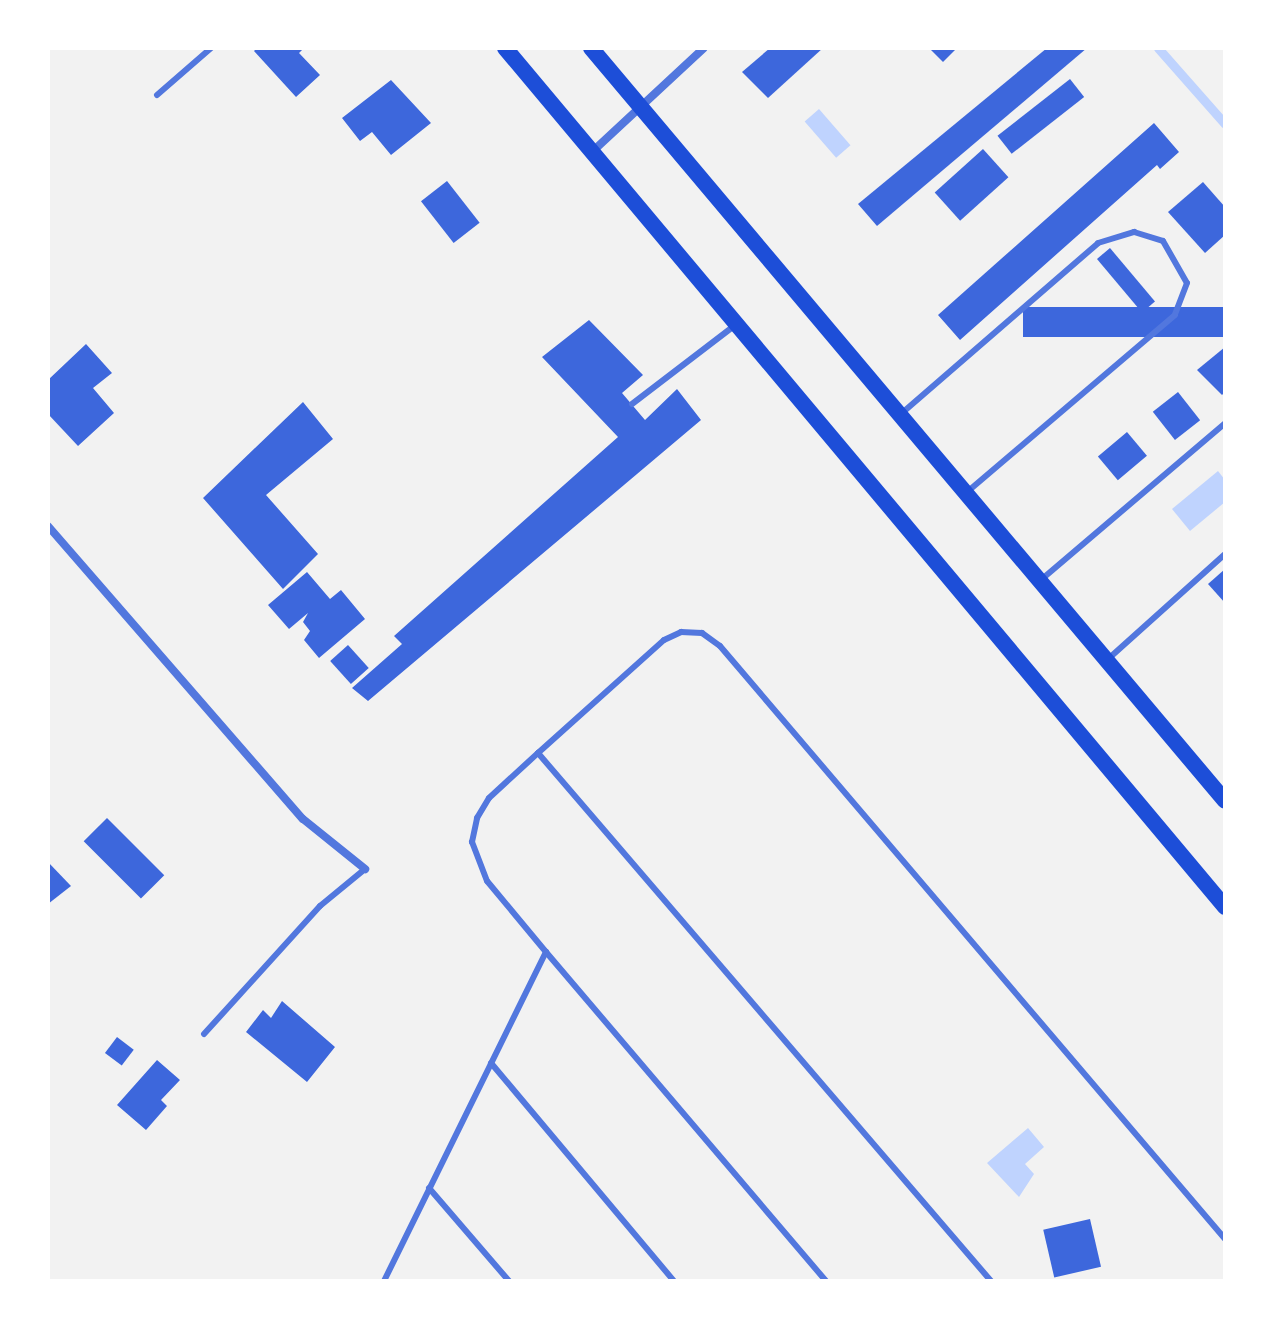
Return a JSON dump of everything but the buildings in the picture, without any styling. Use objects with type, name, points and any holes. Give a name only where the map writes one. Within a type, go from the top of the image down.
[{"type":"main road","points":[[505,48],[1225,907]]},
{"type":"main road","points":[[591,48],[1225,801]]},
{"type":"street","points":[[593,151],[704,48]]},
{"type":"street","points":[[48,526],[303,819],[365,869]]},
{"type":"lane","points":[[157,95],[211,48]]},
{"type":"lane","points":[[900,415],[1098,243],[1134,232],[1163,241],[1187,283],[1175,315],[966,493]]},
{"type":"lane","points":[[632,404],[737,323]]},
{"type":"lane","points":[[1040,581],[1225,423]]},
{"type":"lane","points":[[1107,660],[1225,554]]},
{"type":"lane","points":[[826,1281],[487,881],[472,842],[489,798],[664,640],[681,632],[702,633],[720,646],[1225,1239]]},
{"type":"lane","points":[[538,753],[991,1281]]},
{"type":"lane","points":[[204,1034],[320,906],[365,869]]},
{"type":"lane","points":[[384,1281],[546,952]]},
{"type":"lane","points":[[491,1063],[674,1281]]},
{"type":"lane","points":[[429,1188],[509,1281]]},
{"type":"water","points":[[819,109],[850,145],[836,158],[805,121]]},
{"type":"water","points":[[1218,471],[1225,480],[1225,502],[1190,531],[1172,509]]},
{"type":"water","points":[[1028,1128],[1044,1147],[1025,1164],[1034,1174],[1019,1197],[987,1163]]},
{"type":"waterway","points":[[1158,48],[1225,124]]}]
